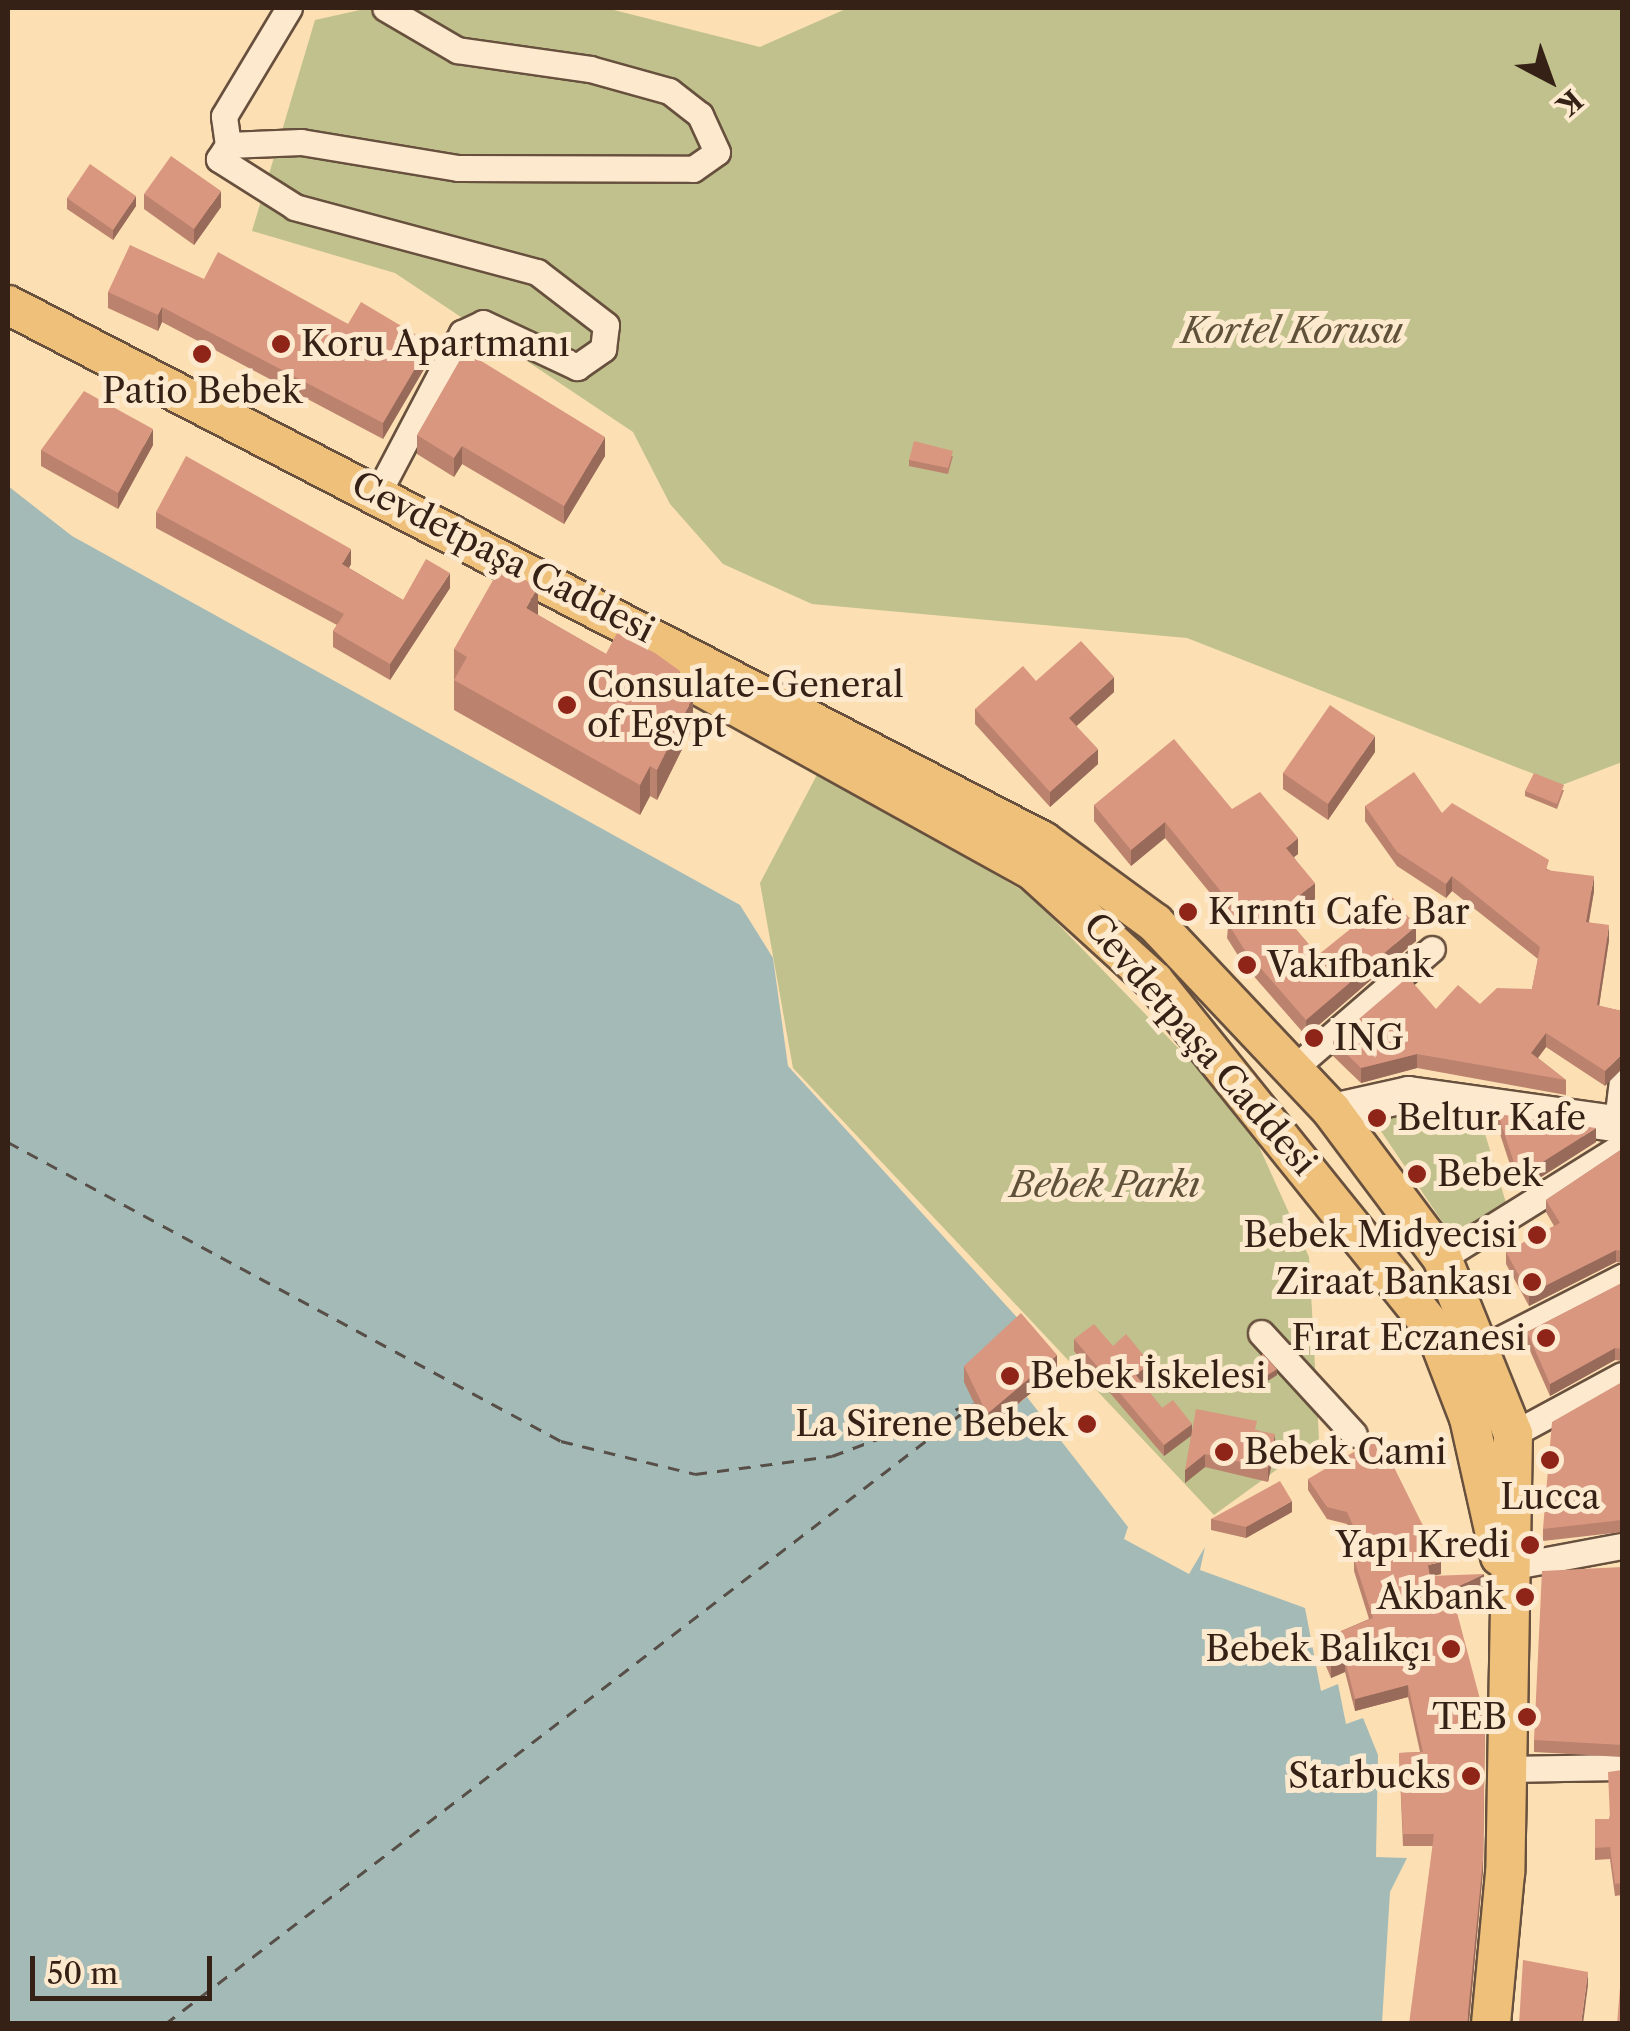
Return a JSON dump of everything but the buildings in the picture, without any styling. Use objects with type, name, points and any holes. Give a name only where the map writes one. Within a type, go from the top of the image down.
[{"type":"main road","name":"Cevdetpaşa Caddesi","points":[[8,304],[1043,842],[1156,923],[1256,1024],[1332,1111],[1436,1250],[1484,1347],[1513,1434],[1504,1568],[1505,1769],[1491,2024]]},
{"type":"main road","name":"Cevdetpaşa Caddesi","points":[[8,333],[982,838],[1099,924],[1222,1058],[1392,1270],[1448,1360],[1504,1568]]},
{"type":"main road","points":[[1222,1058],[1235,1034],[1256,1024]]},
{"type":"main road","points":[[1291,1146],[1332,1111]]},
{"type":"main road","points":[[1392,1270],[1409,1270],[1436,1250]]},
{"type":"main road","points":[[1448,1360],[1484,1347]]},
{"type":"street","points":[[289,8],[224,116],[228,145],[220,159],[296,207],[537,272],[606,324],[603,348],[577,366],[483,323],[462,333],[378,493]]},
{"type":"street","points":[[228,145],[274,139],[458,168],[692,169],[717,152],[700,115],[668,92],[590,69],[457,50],[385,8]]},
{"type":"street","points":[[1294,1068],[1432,949]]},
{"type":"street","points":[[1621,1130],[1622,1082]]},
{"type":"street","points":[[1332,1111],[1408,1094],[1621,1130]]},
{"type":"street","points":[[1436,1250],[1621,1130]]},
{"type":"street","points":[[1484,1347],[1622,1277]]},
{"type":"street","points":[[1262,1333],[1354,1434]]},
{"type":"street","points":[[1513,1434],[1622,1374]]},
{"type":"street","points":[[1504,1568],[1622,1546]]},
{"type":"street","points":[[1505,1769],[1622,1766]]},
{"type":"green space","name":"Kortel Korusu","points":[[369,8],[606,8],[760,47],[848,8],[1622,8],[1622,762],[1562,785],[1187,638],[812,604],[723,564],[670,504],[633,432],[395,273],[252,231],[315,20]]},
{"type":"green space","name":"Bebek Parkı","points":[[819,771],[1030,895],[1246,1118],[1309,1257],[1319,1439],[1214,1515],[793,1068],[760,883]]},
{"type":"green space","points":[[1370,1115],[1482,1124],[1507,1206],[1454,1239]]},
{"type":"water","points":[[8,486],[72,536],[740,905],[773,958],[788,1066],[1024,1325],[987,1429],[1027,1397],[1128,1527],[1124,1539],[1189,1574],[1205,1547],[1200,1570],[1305,1608],[1321,1691],[1338,1684],[1346,1724],[1363,1718],[1378,1755],[1376,1857],[1407,1858],[1390,1892],[1382,2023],[8,2023]]},
{"type":"ferry route","points":[[8,1142],[561,1441],[695,1474],[832,1456],[976,1402]]},
{"type":"ferry route","points":[[165,2024],[974,1404]]},
{"type":"place","name":"Koru Apartmanı","points":[[281,344]]},
{"type":"place","name":"Patio Bebek","points":[[202,354]]},
{"type":"place","name":"Consulate-General of Egypt","points":[[567,705]]},
{"type":"place","name":"Kırıntı Cafe Bar","points":[[1188,912]]},
{"type":"place","name":"Vakıfbank","points":[[1247,965]]},
{"type":"place","name":"ING","points":[[1314,1038]]},
{"type":"place","name":"Beltur Kafe","points":[[1377,1118]]},
{"type":"place","name":"Bebek","points":[[1417,1174]]},
{"type":"place","name":"Bebek Midyecisi","points":[[1537,1235]]},
{"type":"place","name":"Ziraat Bankası","points":[[1532,1282]]},
{"type":"place","name":"Fırat Eczanesi","points":[[1546,1338]]},
{"type":"place","name":"Bebek İskelesi","points":[[1010,1376]]},
{"type":"place","name":"La Sirene Bebek","points":[[1087,1424]]},
{"type":"place","name":"Bebek Cami","points":[[1224,1452]]},
{"type":"place","name":"Lucca","points":[[1550,1460]]},
{"type":"place","name":"Yapı Kredi","points":[[1530,1545]]},
{"type":"place","name":"Akbank","points":[[1525,1597]]},
{"type":"place","name":"Bebek Balıkçı","points":[[1451,1649]]},
{"type":"place","name":"TEB","points":[[1527,1717]]},
{"type":"place","name":"Starbucks","points":[[1471,1776]]}]
